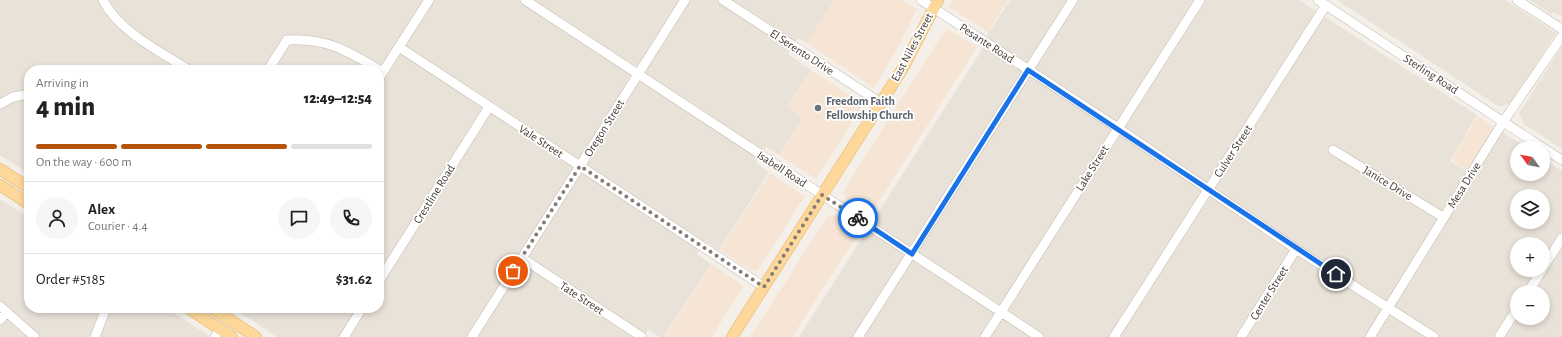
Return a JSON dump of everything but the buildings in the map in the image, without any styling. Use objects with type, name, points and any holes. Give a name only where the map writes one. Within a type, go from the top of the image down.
[{"type":"main road","name":"East Niles Street","points":[[732,337],[903,68],[936,4]]},
{"type":"main road","points":[[0,169],[24,185]]},
{"type":"main road","points":[[0,185],[24,201]]},
{"type":"main road","points":[[194,313],[217,333],[232,337]]},
{"type":"main road","points":[[220,313],[256,337]]},
{"type":"street","points":[[103,0],[111,13],[128,30],[181,65]]},
{"type":"street","points":[[384,68],[429,0]]},
{"type":"street","name":"Isabell Road","points":[[525,0],[1039,337]]},
{"type":"street","name":"Oregon Street","points":[[472,337],[685,0]]},
{"type":"street","name":"El Serento Drive","points":[[723,0],[880,103]]},
{"type":"street","name":"Pesante Road","points":[[921,0],[936,4],[1028,70],[1118,128],[1296,249],[1434,337]]},
{"type":"street","points":[[858,337],[1073,0]]},
{"type":"street","name":"Lake Street","points":[[985,337],[1200,0]]},
{"type":"street","points":[[1517,0],[1562,29]]},
{"type":"street","name":"Sterling Road","points":[[1322,3],[1532,141]]},
{"type":"street","name":"Culver Street","points":[[1114,337],[1208,190],[1322,3]]},
{"type":"street","name":"Mesa Drive","points":[[1370,337],[1503,122],[1562,36]]},
{"type":"street","points":[[271,65],[287,40],[301,39],[330,43],[343,48],[368,65]]},
{"type":"street","name":"Vale Street","points":[[399,47],[764,287]]},
{"type":"street","points":[[0,104],[13,97],[24,95]]},
{"type":"street","name":"Crestline Road","points":[[384,273],[489,107]]},
{"type":"street","name":"Janice Drive","points":[[1333,150],[1443,217]]},
{"type":"street","name":"Sterling Road","points":[[1550,152],[1562,160]]},
{"type":"street","points":[[1550,257],[1562,238]]},
{"type":"street","name":"Center Street","points":[[1241,337],[1296,249]]},
{"type":"street","name":"Tate Street","points":[[522,258],[642,337]]},
{"type":"street","points":[[0,320],[4,309],[35,337]]},
{"type":"street","points":[[95,337],[104,313]]},
{"type":"street","points":[[344,337],[359,313]]},
{"type":"street","points":[[1499,337],[1510,320]]},
{"type":"shaded area","points":[[0,0],[834,0],[807,43],[798,38],[788,54],[811,70],[787,107],[803,118],[779,155],[766,147],[756,163],[769,172],[719,250],[705,241],[697,254],[711,264],[664,337],[660,337],[648,329],[643,337],[277,337],[241,313],[384,313],[384,65],[24,65],[24,171],[0,155]]},
{"type":"shaded area","points":[[834,0],[903,0],[917,9],[896,51],[874,88],[807,43]]},
{"type":"shaded area","points":[[954,0],[1008,0],[988,32],[949,7]]},
{"type":"shaded area","points":[[1010,0],[1299,0],[1477,115],[1450,161],[1474,176],[1501,131],[1516,141],[1510,141],[1510,181],[1550,181],[1550,163],[1562,171],[1562,337],[799,337],[981,51],[989,32]]},
{"type":"shaded area","points":[[1337,0],[1505,0],[1556,33],[1510,105],[1507,104],[1498,106]]},
{"type":"shaded area","points":[[1530,0],[1562,0],[1562,17],[1553,12],[1551,14]]},
{"type":"shaded area","points":[[947,30],[977,47],[871,214],[846,198],[843,194],[844,190],[943,33]]},
{"type":"shaded area","points":[[1562,46],[1562,149],[1524,124],[1519,113]]},
{"type":"shaded area","points":[[811,70],[864,104],[816,179],[779,155],[803,118],[787,107]]},
{"type":"shaded area","points":[[1478,116],[1500,131],[1474,175],[1451,160]]},
{"type":"shaded area","points":[[770,173],[805,196],[757,271],[750,270],[720,250]]},
{"type":"shaded area","points":[[0,199],[24,215],[24,313],[174,313],[211,337],[0,337]]},
{"type":"shaded area","points":[[830,215],[835,215],[860,231],[792,337],[750,337],[827,217]]},
{"type":"shaded area","points":[[712,264],[743,286],[712,337],[665,337]]},
{"type":"way so far","points":[[513,271],[580,166],[764,287],[822,195],[858,218]]},
{"type":"place","name":"Freedom Faith Fellowship Church","points":[[818,108]]},
{"type":"route","points":[[858,218],[912,254],[1028,70],[1118,128],[1296,249],[1336,274]]}]
